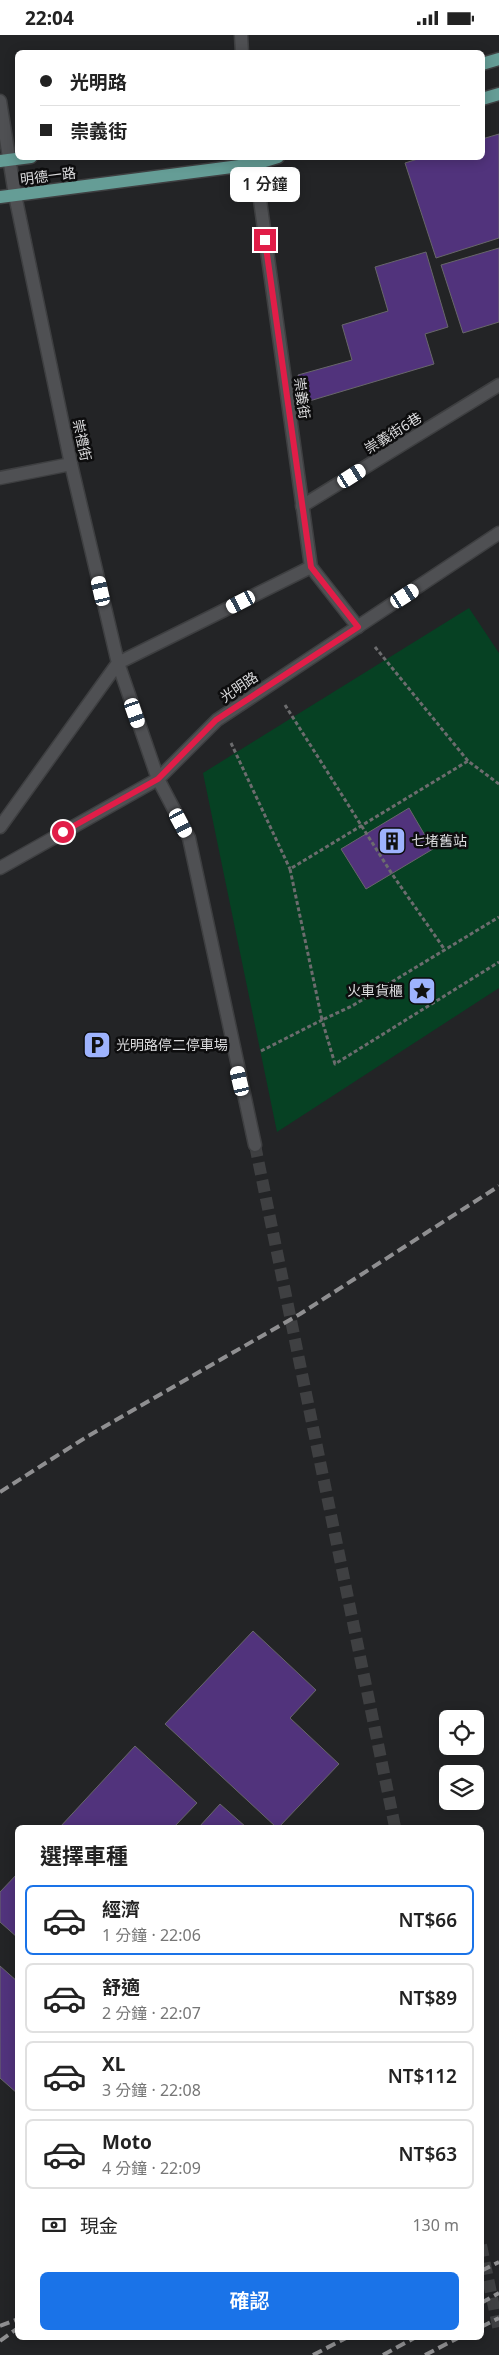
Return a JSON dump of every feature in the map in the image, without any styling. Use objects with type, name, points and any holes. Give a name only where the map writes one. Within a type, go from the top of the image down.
[{"type":"main road","points":[[485,63],[499,59]]},
{"type":"main road","points":[[485,98],[499,94]]},
{"type":"main road","name":"明德一路","points":[[0,197],[254,161]]},
{"type":"street","points":[[241,35],[242,50]]},
{"type":"street","name":"崇禮街","points":[[0,101],[5,161],[15,195],[72,464],[118,663],[158,779],[189,838],[255,1145]]},
{"type":"street","name":"崇義街","points":[[254,161],[311,567],[358,627]]},
{"type":"street","name":"崇義街6巷","points":[[302,506],[499,385]]},
{"type":"street","points":[[0,478],[72,464]]},
{"type":"street","name":"光明路","points":[[0,868],[158,779],[216,720],[499,533]]},
{"type":"street","points":[[0,827],[118,663],[311,567]]},
{"type":"path","points":[[358,627],[468,761],[499,783]]},
{"type":"path","points":[[272,683],[392,874],[444,950]]},
{"type":"path","points":[[216,720],[236,752],[290,869],[322,1020],[335,1064],[499,962]]},
{"type":"path","points":[[290,869],[468,761]]},
{"type":"path","points":[[260,1051],[352,1006],[499,917]]},
{"type":"green space","points":[[469,608],[499,653],[499,988],[277,1132],[203,773]]},
{"type":"building","points":[[499,134],[499,238],[436,258],[405,163],[414,160],[485,160],[485,138]]},
{"type":"building","points":[[499,248],[499,322],[463,333],[441,265]]},
{"type":"building","points":[[426,252],[448,327],[425,334],[434,364],[306,402],[298,375],[352,360],[342,325],[388,311],[375,267]]},
{"type":"building","name":"七堵舊站","points":[[409,808],[433,849],[366,889],[341,849]]},
{"type":"building","points":[[253,1631],[316,1690],[290,1718],[339,1764],[281,1825],[274,1825],[165,1724]]},
{"type":"building","points":[[135,1746],[197,1803],[176,1825],[62,1825]]},
{"type":"building","points":[[220,1804],[244,1825],[201,1825]]},
{"type":"building","points":[[15,1876],[15,1935],[0,1922],[0,1892]]},
{"type":"building","points":[[0,1966],[15,1979],[15,2091],[0,2078]]},
{"type":"tunnel","points":[[255,1145],[395,1825]]},
{"type":"tunnel","points":[[484,2259],[499,2331]]},
{"type":"railway","points":[[0,1492],[88,1436],[300,1314],[499,1186]]},
{"type":"railway","points":[[484,2270],[499,2262]]},
{"type":"railway","points":[[484,2301],[499,2293]]},
{"type":"railway","points":[[484,2326],[499,2318]]},
{"type":"railway","points":[[0,2326],[15,2320]]},
{"type":"railway","points":[[0,2341],[15,2330]]},
{"type":"railway","points":[[313,2355],[342,2340]]},
{"type":"railway","points":[[383,2355],[410,2340]]},
{"type":"railway","points":[[425,2355],[454,2340]]},
{"type":"place","name":"七堵舊站","points":[[392,841]]},
{"type":"place","name":"火車貨櫃","points":[[422,991]]},
{"type":"place","name":"光明路停二停車場","points":[[97,1045]]},
{"type":"route","points":[[63,832],[158,779],[216,720],[358,627],[311,567],[265,240]]}]
